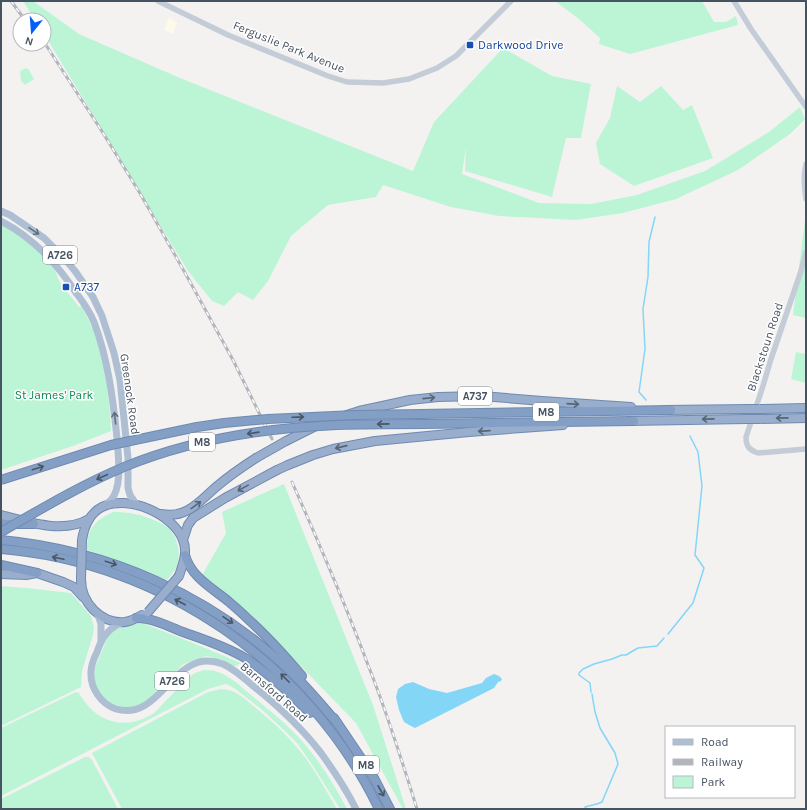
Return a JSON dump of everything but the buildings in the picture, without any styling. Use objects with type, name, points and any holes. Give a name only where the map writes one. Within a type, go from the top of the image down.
[{"type":"highway","name":"A737","points":[[160,514],[176,514],[191,509],[235,472],[256,458],[322,423],[359,411],[410,400],[438,397],[482,396],[671,410],[806,408]]},
{"type":"highway","name":"M8","points":[[1,480],[111,445],[197,427],[224,423],[268,419],[355,415],[671,410]]},
{"type":"highway","points":[[183,540],[188,525],[193,518],[225,498],[288,465],[333,449],[375,441],[469,432],[634,420],[806,418]]},
{"type":"highway","name":"M8","points":[[1,532],[70,493],[124,467],[188,445],[234,436],[294,428],[337,425],[634,420]]},
{"type":"highway","name":"A726","points":[[120,503],[136,504],[160,514],[171,524],[183,540],[185,555],[179,576],[148,612],[124,622],[109,620],[98,614],[85,599],[82,590],[82,540],[84,530],[90,518],[102,507],[120,503]]},
{"type":"highway","points":[[1,515],[34,524]]},
{"type":"highway","points":[[1,524],[71,526],[78,525],[90,518]]},
{"type":"highway","name":"M8","points":[[1,540],[36,544],[93,557],[129,569],[164,584],[189,597],[214,611],[275,657],[308,689],[337,723]]},
{"type":"highway","name":"M8","points":[[1,549],[36,553],[94,566],[137,582],[186,606],[226,630],[270,664],[319,715],[338,739],[361,774],[379,809]]},
{"type":"highway","name":"M8","points":[[185,555],[190,567],[198,577],[238,610],[267,637],[281,651],[316,694],[374,778],[390,809]]},
{"type":"highway","points":[[1,565],[37,573],[63,582],[74,587],[85,599]]},
{"type":"highway","points":[[1,574],[26,575],[37,573]]},
{"type":"highway","name":"M8","points":[[136,618],[154,621],[218,645],[245,658],[284,689],[338,739]]},
{"type":"main road","name":"Greenock Road","points":[[1,211],[10,215],[44,238],[64,258],[93,297],[102,316],[114,353],[120,380],[128,458],[128,488],[130,495],[136,504]]},
{"type":"main road","name":"Greenock Road","points":[[1,221],[22,234],[55,264],[81,299],[93,320],[104,353],[110,381],[120,468],[118,483],[114,495],[110,501],[102,507]]},
{"type":"main road","name":"Barnsford Road","points":[[98,614],[101,624],[101,641]]},
{"type":"main road","name":"Barnsford Road","points":[[124,622],[117,624],[110,629],[101,641],[91,667],[93,687],[96,693],[106,704],[120,710],[141,708],[153,700],[180,672],[189,666],[207,661],[224,664],[264,694],[303,731],[333,770],[356,809]]},
{"type":"street","name":"Ferguslie Park Avenue","points":[[158,1],[228,35],[328,76],[347,82],[383,83],[409,79],[437,68],[456,56],[511,1]]},
{"type":"street","points":[[734,1],[751,29],[806,107]]},
{"type":"street","points":[[806,164],[804,174],[806,199]]},
{"type":"street","name":"Blackstoun Road","points":[[806,252],[746,437],[746,442],[749,447],[752,451],[758,453],[806,449]]},
{"type":"shaded area","points":[[169,17],[177,23],[173,34],[164,30]]},
{"type":"green space","points":[[23,1],[33,1],[48,12],[30,12]]},
{"type":"green space","points":[[555,1],[702,1],[714,22],[726,22],[736,16],[738,25],[630,54],[599,44],[600,38],[579,19]]},
{"type":"green space","points":[[52,15],[79,34],[180,78],[413,171],[434,122],[503,48],[552,76],[591,84],[581,138],[566,138],[552,197],[465,171],[466,147],[462,174],[539,203],[591,204],[637,195],[705,171],[769,132],[800,107],[805,119],[790,134],[738,170],[676,199],[623,213],[576,220],[499,216],[451,207],[383,185],[376,197],[328,205],[291,236],[268,281],[253,300],[238,292],[224,306],[212,301],[188,271],[52,47]]},
{"type":"green space","points":[[26,68],[29,70],[34,79],[25,85],[21,81],[20,71]]},
{"type":"green space","points":[[617,86],[640,102],[661,86],[683,110],[692,105],[713,158],[634,186],[600,164],[596,143],[610,118]]},
{"type":"green space","points":[[806,212],[806,318],[793,315]]},
{"type":"green space","name":"St James' Park","points":[[1,224],[14,232],[48,260],[64,288],[79,307],[82,306],[94,331],[101,355],[108,393],[111,431],[73,446],[1,470]]},
{"type":"green space","points":[[796,352],[806,354],[806,383],[791,379]]},
{"type":"green space","points":[[284,484],[373,705],[406,809],[403,809],[356,723],[251,615],[223,591],[201,577],[226,533],[222,512]]},
{"type":"green space","points":[[113,512],[130,513],[145,517],[164,525],[171,531],[177,541],[179,553],[175,570],[167,580],[87,550],[88,536],[93,526],[96,522]]},
{"type":"green space","points":[[1,586],[71,593],[91,616],[94,627],[82,671],[81,687],[1,726]]},
{"type":"green space","points":[[132,623],[145,624],[241,663],[234,667],[223,661],[207,656],[194,660],[182,665],[147,701],[135,707],[120,707],[112,705],[97,691],[94,680],[95,667],[108,637],[115,628]]},
{"type":"green space","points":[[204,670],[211,670],[224,674],[291,730],[310,750],[322,766],[347,809],[340,809],[297,743],[260,708],[234,688],[226,684],[208,689],[1,796],[1,728],[76,692],[79,693],[93,711],[102,717],[122,723],[143,719],[154,713],[189,677]]},
{"type":"green space","points":[[226,689],[236,693],[249,702],[285,734],[311,766],[337,809],[122,809],[92,753],[208,692]]},
{"type":"green space","points":[[85,757],[89,757],[92,760],[118,809],[1,809],[1,799]]},
{"type":"water","points":[[494,674],[502,679],[494,688],[415,728],[404,722],[396,697],[398,689],[405,684],[413,682],[429,689],[447,693],[482,683],[486,678]]},
{"type":"waterway","points":[[646,400],[639,392],[645,349],[643,309],[648,277],[649,242],[655,217]]},
{"type":"waterway","points":[[668,634],[693,603],[704,568],[695,555],[702,486],[698,452],[690,436]]},
{"type":"waterway","points":[[591,692],[590,683],[579,675],[583,669],[594,664],[626,655],[638,648],[657,646],[664,638]]},
{"type":"waterway","points":[[586,809],[585,807],[602,802],[618,764],[615,753],[600,728],[595,712],[592,694]]},
{"type":"railway","points":[[11,1],[19,12]]},
{"type":"railway","points":[[50,52],[141,195],[233,360],[272,439]]},
{"type":"railway","points":[[292,482],[341,596],[375,683],[417,809]]},
{"type":"place","name":"Darkwood Drive","points":[[470,45]]},
{"type":"place","name":"A737","points":[[66,287]]}]
